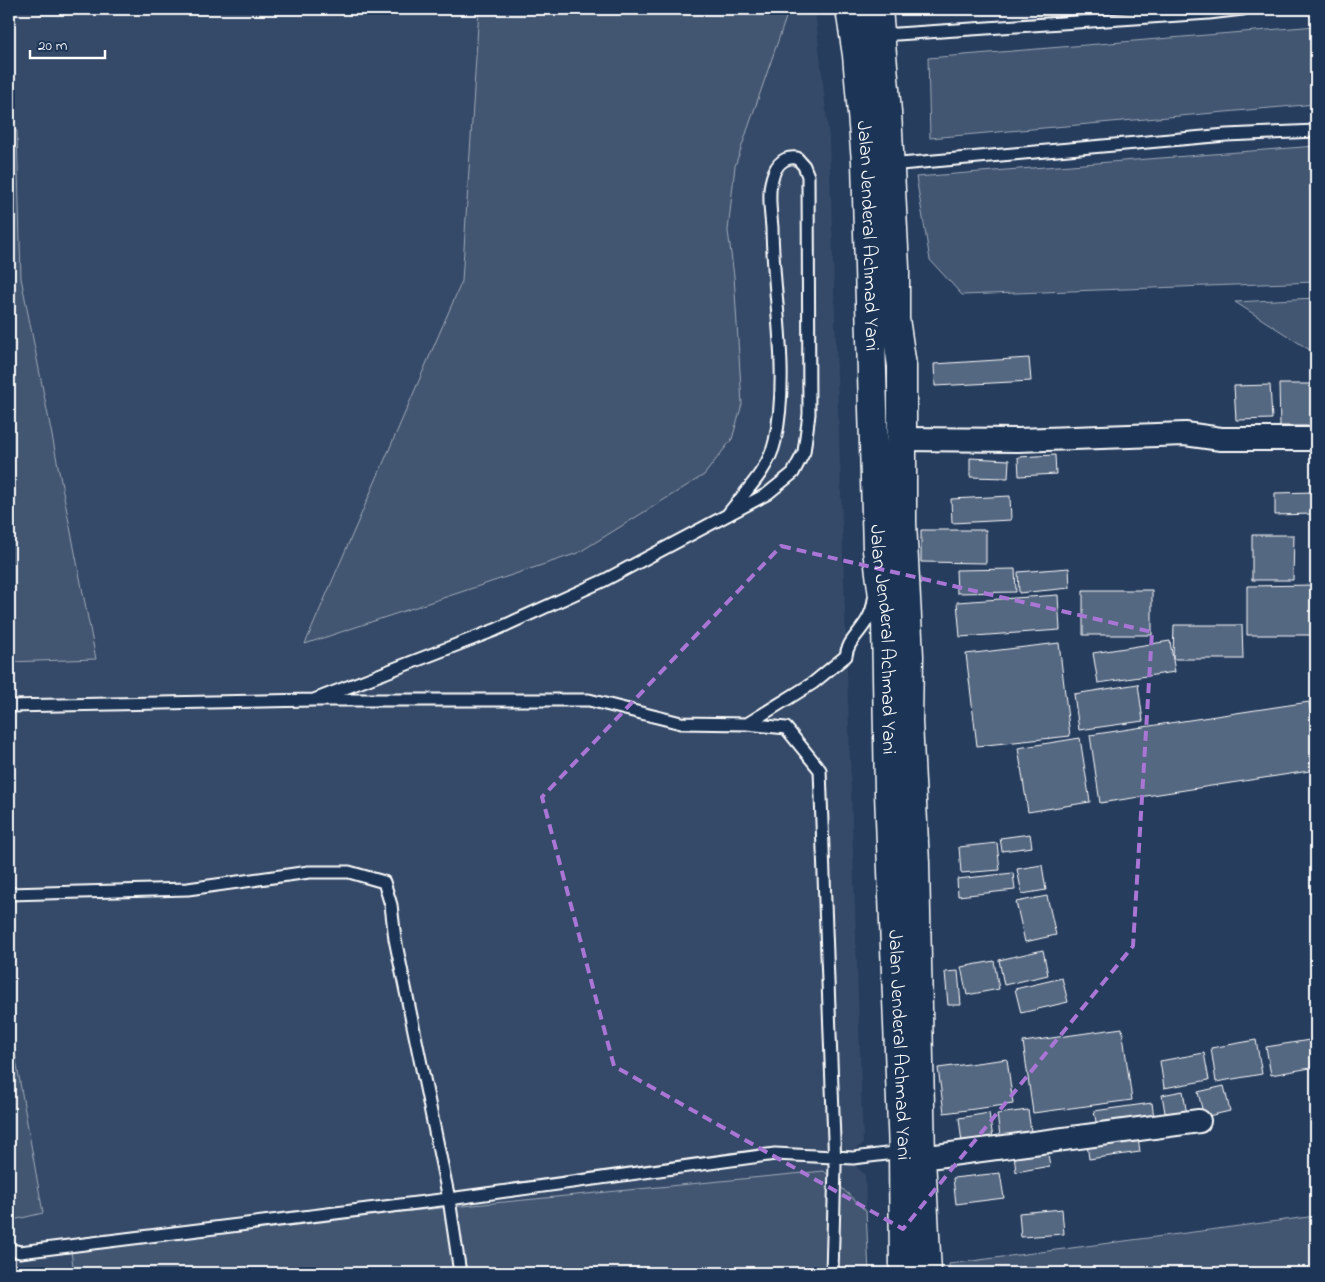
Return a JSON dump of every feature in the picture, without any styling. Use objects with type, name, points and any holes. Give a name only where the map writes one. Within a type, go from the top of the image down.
[{"type":"highway","name":"Jalan Jenderal Achmad Yani","points":[[850,9],[859,73],[866,161],[878,550],[886,619],[889,794],[912,1155],[927,1273]]},
{"type":"highway","name":"Jalan Jenderal Achmad Yani","points":[[880,22],[895,268],[895,319],[902,366],[902,523],[909,656],[908,722],[915,863],[912,1155],[904,1273]]},
{"type":"street","points":[[902,439],[1018,440],[1185,434],[1221,439],[1316,439]]},
{"type":"street","points":[[912,1155],[1199,1121]]},
{"type":"lane","points":[[880,22],[1199,14],[1243,9]]},
{"type":"lane","points":[[889,165],[1226,135],[1316,131]]},
{"type":"lane","points":[[314,700],[495,630],[605,580],[767,494],[793,473],[804,452],[810,414],[808,176],[798,158],[783,160],[776,166],[771,183],[772,245],[779,331],[780,406],[775,443],[761,472],[728,514]]},
{"type":"lane","points":[[747,724],[813,683],[846,656],[847,648],[867,624],[873,608],[878,550]]},
{"type":"lane","points":[[9,706],[314,700],[589,700],[681,723],[747,724],[786,728],[820,770],[834,1156],[832,1273]]},
{"type":"lane","points":[[9,894],[188,889],[309,872],[349,872],[384,882],[391,905],[395,939],[449,1199],[460,1273]]},
{"type":"lane","points":[[9,1249],[20,1252],[449,1199],[775,1154],[853,1158],[912,1155]]},
{"type":"highlighted area","points":[[781,546],[1152,632],[1133,946],[903,1229],[614,1066],[542,797]]},
{"type":"shaded area","points":[[9,9],[815,9],[829,138],[863,1144],[854,1150],[853,1158],[854,1164],[865,1175],[869,1273],[9,1273]]},
{"type":"shaded area","points":[[479,9],[789,9],[735,166],[728,231],[734,276],[742,404],[732,439],[704,475],[578,553],[305,644],[462,281]]},
{"type":"shaded area","points":[[1316,26],[1316,104],[930,138],[928,58]]},
{"type":"shaded area","points":[[9,129],[17,131],[21,278],[96,659],[9,662]]},
{"type":"shaded area","points":[[1316,146],[1316,282],[962,295],[930,260],[916,177]]},
{"type":"shaded area","points":[[1316,298],[1316,354],[1235,302]]},
{"type":"shaded area","points":[[9,1020],[43,1213],[9,1221]]},
{"type":"shaded area","points":[[824,1171],[866,1211],[869,1273],[74,1273],[70,1244]]},
{"type":"shaded area","points":[[1316,1216],[1316,1273],[949,1273],[949,1264]]},
{"type":"building","points":[[1029,358],[1031,381],[935,386],[934,364]]},
{"type":"building","points":[[1279,384],[1316,384],[1316,426],[1280,426]]},
{"type":"building","points":[[1270,385],[1272,419],[1236,420],[1234,386]]},
{"type":"building","points":[[1055,455],[1056,474],[1019,476],[1018,457]]},
{"type":"building","points":[[970,458],[1009,460],[1008,478],[970,477]]},
{"type":"building","points":[[1313,492],[1313,514],[1275,515],[1275,493]]},
{"type":"building","points":[[1010,496],[1011,520],[952,523],[951,499]]},
{"type":"building","points":[[921,530],[986,530],[986,563],[921,562]]},
{"type":"building","points":[[1252,535],[1294,535],[1293,580],[1252,580]]},
{"type":"building","points":[[1069,568],[1070,588],[1019,593],[1018,572]]},
{"type":"building","points":[[1015,569],[1016,592],[957,593],[956,570]]},
{"type":"building","points":[[1316,585],[1316,635],[1247,635],[1247,586]]},
{"type":"building","points":[[1083,590],[1152,590],[1152,635],[1083,635]]},
{"type":"building","points":[[1058,595],[1060,630],[960,637],[957,602]]},
{"type":"building","points":[[1174,625],[1242,625],[1243,659],[1173,659]]},
{"type":"building","points":[[1170,641],[1175,672],[1098,683],[1093,653]]},
{"type":"building","points":[[1059,643],[1070,736],[977,746],[966,654]]},
{"type":"building","points":[[1138,684],[1143,721],[1079,730],[1074,694]]},
{"type":"building","points":[[1309,702],[1316,750],[1316,770],[1100,803],[1090,735]]},
{"type":"building","points":[[1080,738],[1090,802],[1028,812],[1018,748]]},
{"type":"building","points":[[1030,834],[1032,847],[1002,851],[1000,838]]},
{"type":"building","points":[[997,843],[1000,870],[961,873],[959,847]]},
{"type":"building","points":[[1042,865],[1046,890],[1022,894],[1017,869]]},
{"type":"building","points":[[1013,873],[1015,890],[958,896],[957,879]]},
{"type":"building","points":[[1047,896],[1056,935],[1025,942],[1016,902]]},
{"type":"building","points":[[1043,950],[1048,975],[1004,985],[999,960]]},
{"type":"building","points":[[994,961],[999,989],[967,995],[961,967]]},
{"type":"building","points":[[958,971],[961,1005],[948,1005],[945,972]]},
{"type":"building","points":[[1062,978],[1068,1002],[1021,1013],[1015,989]]},
{"type":"building","points":[[1122,1028],[1132,1100],[1033,1113],[1023,1042]]},
{"type":"building","points":[[1316,1039],[1316,1067],[1271,1075],[1266,1047]]},
{"type":"building","points":[[1256,1040],[1262,1074],[1216,1082],[1211,1048]]},
{"type":"building","points":[[1204,1053],[1209,1080],[1164,1088],[1160,1061]]},
{"type":"building","points":[[1007,1059],[1013,1104],[944,1113],[938,1068]]},
{"type":"building","points":[[1224,1086],[1230,1111],[1204,1117],[1198,1092]]},
{"type":"building","points":[[1183,1091],[1187,1115],[1166,1118],[1162,1095]]},
{"type":"building","points":[[1152,1103],[1154,1118],[1097,1127],[1094,1111]]},
{"type":"building","points":[[1028,1110],[1031,1131],[1000,1136],[997,1114]]},
{"type":"building","points":[[989,1113],[993,1138],[962,1143],[959,1118]]},
{"type":"building","points":[[1138,1137],[1140,1152],[1089,1159],[1087,1144]]},
{"type":"building","points":[[1047,1148],[1050,1166],[1016,1172],[1014,1154]]},
{"type":"building","points":[[1000,1173],[1004,1198],[956,1204],[953,1178]]},
{"type":"building","points":[[1062,1209],[1064,1234],[1021,1237],[1019,1213]]}]
